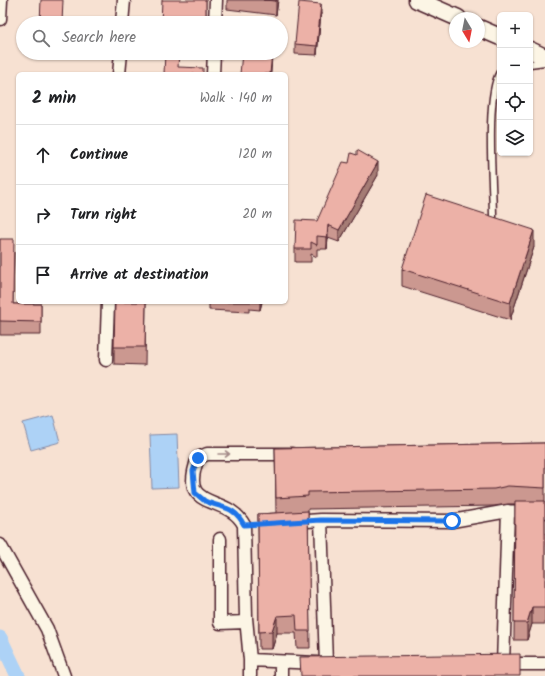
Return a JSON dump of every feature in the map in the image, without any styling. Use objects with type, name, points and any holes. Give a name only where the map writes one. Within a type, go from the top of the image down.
[{"type":"street","points":[[0,19],[1,0]]},
{"type":"street","points":[[123,16],[124,0]]},
{"type":"street","points":[[215,16],[216,0]]},
{"type":"street","points":[[417,0],[449,14]]},
{"type":"street","points":[[485,31],[497,36]]},
{"type":"street","points":[[533,51],[545,57]]},
{"type":"street","points":[[119,72],[120,60]]},
{"type":"street","points":[[213,72],[214,60]]},
{"type":"street","points":[[106,360],[108,304]]},
{"type":"street","points":[[250,676],[246,622],[244,525],[239,516],[227,507],[205,501],[195,493],[193,471],[198,458],[207,454],[301,454]]},
{"type":"street","points":[[283,522],[321,520],[452,521],[508,511],[545,512]]},
{"type":"street","points":[[503,664],[508,511]]},
{"type":"street","points":[[321,520],[326,663]]},
{"type":"street","points":[[244,525],[260,524]]},
{"type":"street","points":[[220,539],[220,623],[246,622]]},
{"type":"street","points":[[0,545],[47,629],[64,676]]},
{"type":"street","points":[[250,660],[342,663]]},
{"type":"street","points":[[280,662],[281,676]]},
{"type":"street","points":[[487,664],[545,664]]},
{"type":"lane","points":[[533,64],[545,62]]},
{"type":"lane","points":[[493,217],[492,138],[494,86],[497,79]]},
{"type":"water","points":[[53,415],[60,442],[31,450],[23,423]]},
{"type":"water","points":[[177,434],[179,487],[152,488],[150,435]]},
{"type":"building","points":[[41,0],[63,0],[62,16],[40,16]]},
{"type":"building","points":[[162,0],[206,0],[206,16],[161,16]]},
{"type":"building","points":[[299,2],[321,4],[317,46],[295,44]]},
{"type":"building","points":[[165,60],[178,60],[178,67],[203,68],[203,72],[164,72]]},
{"type":"building","points":[[241,60],[271,60],[270,72],[240,72]]},
{"type":"building","points":[[357,150],[378,162],[339,230],[328,225],[327,237],[317,236],[317,245],[311,242],[311,249],[295,249],[296,220],[317,221],[343,162],[349,163],[351,153],[357,155]]},
{"type":"building","points":[[426,195],[534,230],[510,303],[402,269]]},
{"type":"building","points":[[0,239],[14,239],[13,304],[41,304],[41,322],[0,321]]},
{"type":"building","points":[[115,304],[146,304],[145,347],[114,347]]},
{"type":"building","points":[[545,443],[545,488],[508,486],[494,489],[308,492],[308,496],[276,498],[275,448]]},
{"type":"building","points":[[515,501],[545,501],[545,607],[532,607],[527,623],[514,623]]},
{"type":"building","points":[[308,511],[310,631],[297,631],[296,615],[277,616],[272,631],[259,632],[258,514]]},
{"type":"building","points":[[520,654],[520,676],[301,676],[300,657]]},
{"type":"waterway","points":[[0,638],[18,676]]},
{"type":"route","points":[[198,458],[193,471],[195,493],[205,501],[227,507],[239,516],[244,525],[321,520],[452,521]]}]
